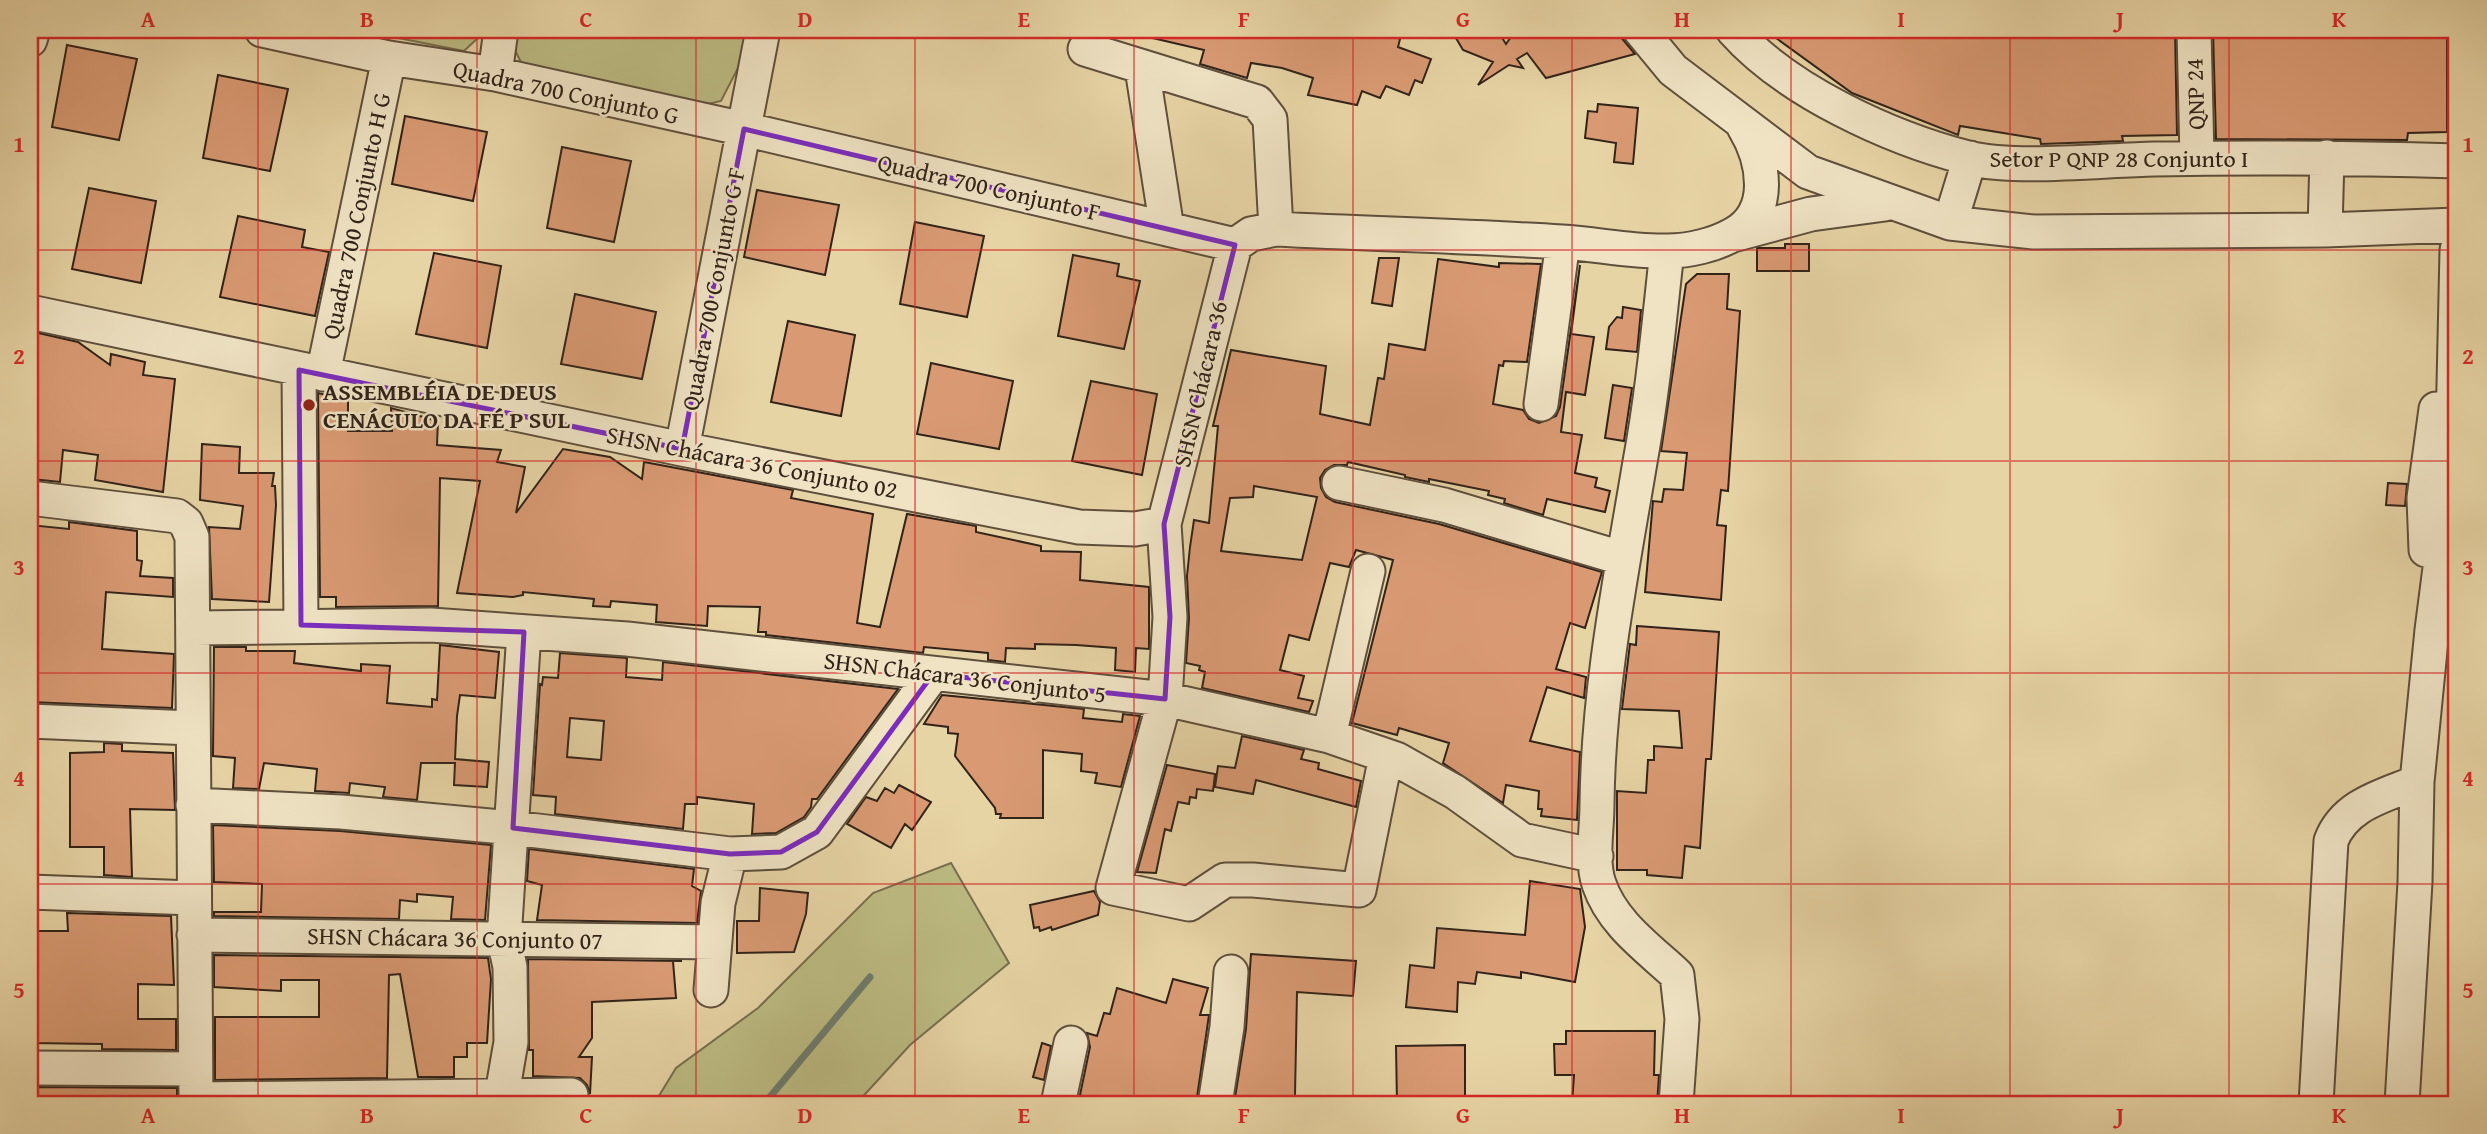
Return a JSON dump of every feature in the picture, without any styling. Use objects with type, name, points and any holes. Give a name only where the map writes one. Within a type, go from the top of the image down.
[{"type":"street","points":[[30,40],[33,30]]},
{"type":"street","name":"Quadra 700 Conjunto G","points":[[262,30],[389,58],[495,74],[744,129]]},
{"type":"street","points":[[495,74],[501,30]]},
{"type":"street","name":"Quadra 700 Conjunto G F","points":[[682,449],[763,30]]},
{"type":"street","points":[[1640,30],[1673,70],[1808,172],[1950,223],[2034,232],[2325,230],[2457,225]]},
{"type":"street","name":"QNP 24","points":[[2193,30],[2197,158]]},
{"type":"street","name":"Setor P QNP 28 Conjunto I","points":[[1740,32],[1762,58],[1826,101],[1870,123],[1970,158],[2024,162],[2327,157],[2457,161]]},
{"type":"street","points":[[1085,50],[1257,102],[1270,118],[1276,229]]},
{"type":"street","name":"Quadra 700 Conjunto H G","points":[[301,625],[311,372],[389,58]]},
{"type":"street","points":[[1142,68],[1167,229]]},
{"type":"street","points":[[1733,235],[1752,222],[1761,195],[1761,159],[1743,125]]},
{"type":"street","name":"Quadra 700 Conjunto F","points":[[744,129],[1235,244]]},
{"type":"street","points":[[2325,230],[2327,157]]},
{"type":"street","points":[[1950,223],[1970,158]]},
{"type":"street","points":[[1235,244],[1251,234],[1276,229],[1563,242],[1667,251],[1689,249],[1811,214],[1891,204]]},
{"type":"street","points":[[1541,404],[1563,242]]},
{"type":"street","name":"SHSN Chácara 36","points":[[1235,244],[1164,524],[1170,607],[1165,699],[1113,888],[1189,904],[1225,880],[1359,890],[1386,755]]},
{"type":"street","points":[[2402,1104],[2415,882],[2417,782],[2431,629],[2455,476],[2452,351],[2457,250]]},
{"type":"street","points":[[1667,251],[1641,462],[1621,558],[1597,768],[1596,856],[1597,881],[1612,914],[1677,975],[1682,1019],[1676,1104]]},
{"type":"street","name":"SHSN Chácara 36 Conjunto 02","points":[[30,312],[682,449],[1079,527],[1135,529],[1164,524]]},
{"type":"street","points":[[2431,629],[2424,498],[2439,387],[2452,351]]},
{"type":"street","points":[[1339,483],[1444,505],[1621,558]]},
{"type":"street","points":[[30,498],[177,516],[186,523],[192,537],[195,628],[191,728],[192,898],[196,1091]]},
{"type":"street","points":[[1329,736],[1368,571]]},
{"type":"street","name":"SHSN Chácara 36 Conjunto 5","points":[[195,628],[431,625],[695,646],[1165,699],[1329,736],[1386,755],[1420,770],[1522,840],[1596,856]]},
{"type":"street","points":[[502,1094],[511,1042],[510,967],[504,939],[524,632]]},
{"type":"street","points":[[193,804],[341,812],[513,828],[730,854],[781,852],[817,832],[933,674]]},
{"type":"street","points":[[30,721],[191,728]]},
{"type":"street","points":[[2316,1104],[2331,841],[2336,828],[2350,813],[2417,782]]},
{"type":"street","points":[[711,990],[718,903],[730,854]]},
{"type":"street","points":[[30,892],[192,898]]},
{"type":"street","name":"SHSN Chácara 36 Conjunto 07","points":[[194,934],[715,942]]},
{"type":"street","points":[[1214,1104],[1227,1027],[1231,972]]},
{"type":"street","points":[[1058,1104],[1070,1043]]},
{"type":"street","points":[[30,1068],[196,1091],[571,1095]]},
{"type":"highlighted area","points":[[744,129],[1235,245],[1164,524],[1170,617],[1165,699],[933,674],[817,832],[781,852],[730,854],[513,828],[524,632],[301,625],[299,370],[682,449]]},
{"type":"shaded area","points":[[357,30],[481,30],[480,36],[464,51]]},
{"type":"shaded area","points":[[508,30],[747,30],[738,68],[721,101],[708,104],[523,66],[507,35]]},
{"type":"shaded area","points":[[951,863],[1009,963],[910,1045],[856,1104],[654,1104],[676,1068],[758,1008],[873,893]]},
{"type":"building","points":[[1149,30],[1382,30],[1400,39],[1398,47],[1431,59],[1422,83],[1415,80],[1409,95],[1386,86],[1380,98],[1362,91],[1357,105],[1308,95],[1313,78],[1282,68],[1251,63],[1247,78],[1200,64],[1204,50],[1148,37]]},
{"type":"building","points":[[1470,30],[1481,30],[1485,37],[1497,30],[1506,44],[1516,30],[1531,30],[1536,36],[1549,30],[1615,30],[1635,54],[1546,78],[1527,53],[1517,59],[1523,68],[1509,65],[1478,85],[1493,62],[1463,50],[1456,38]]},
{"type":"building","points":[[1765,30],[2175,30],[2177,135],[2122,136],[2123,141],[2041,144],[2040,139],[1960,126],[1958,135],[1852,93]]},
{"type":"building","points":[[2213,30],[2447,30],[2447,132],[2408,133],[2407,140],[2216,139]]},
{"type":"building","points":[[67,45],[137,59],[119,140],[52,127]]},
{"type":"building","points":[[218,75],[288,89],[270,171],[203,158]]},
{"type":"building","points":[[1598,104],[1638,108],[1633,164],[1614,162],[1616,143],[1585,138],[1588,111],[1597,112]]},
{"type":"building","points":[[405,116],[487,132],[473,201],[392,184]]},
{"type":"building","points":[[562,147],[631,161],[614,242],[547,228]]},
{"type":"building","points":[[89,188],[156,201],[141,283],[72,269]]},
{"type":"building","points":[[757,190],[839,205],[825,275],[744,257]]},
{"type":"building","points":[[238,216],[305,230],[302,247],[329,252],[315,316],[220,297]]},
{"type":"building","points":[[915,222],[984,236],[967,317],[900,304]]},
{"type":"building","points":[[1785,244],[1809,244],[1809,271],[1757,271],[1757,248],[1785,248]]},
{"type":"building","points":[[434,253],[501,266],[487,348],[416,334]]},
{"type":"building","points":[[1073,255],[1119,264],[1117,276],[1140,281],[1124,349],[1058,336]]},
{"type":"building","points":[[1379,258],[1399,258],[1392,306],[1372,303]]},
{"type":"building","points":[[1438,259],[1499,267],[1499,263],[1541,264],[1527,362],[1504,361],[1503,366],[1499,365],[1493,404],[1523,410],[1529,419],[1539,423],[1556,416],[1560,407],[1580,265],[1571,334],[1594,337],[1585,395],[1566,392],[1561,432],[1582,435],[1575,473],[1597,478],[1595,487],[1610,491],[1605,512],[1547,499],[1543,515],[1504,503],[1505,499],[1488,495],[1489,491],[1429,479],[1429,482],[1348,462],[1347,465],[1334,465],[1325,470],[1320,478],[1326,497],[1335,502],[1439,524],[1602,572],[1585,628],[1570,623],[1556,669],[1586,677],[1584,698],[1547,687],[1530,741],[1580,752],[1577,820],[1541,816],[1542,809],[1538,809],[1539,791],[1506,785],[1503,803],[1443,763],[1449,743],[1399,728],[1397,735],[1352,723],[1393,560],[1356,550],[1349,567],[1330,563],[1309,640],[1289,635],[1280,670],[1304,676],[1298,698],[1313,701],[1309,712],[1202,688],[1205,672],[1199,670],[1200,666],[1186,663],[1190,547],[1194,520],[1209,523],[1218,426],[1213,426],[1231,350],[1326,366],[1320,414],[1370,425],[1378,378],[1384,379],[1389,344],[1425,350]],"holes":[[[1254,486],[1317,497],[1302,560],[1221,551],[1230,498],[1253,497]]]},
{"type":"building","points":[[1697,274],[1729,274],[1727,309],[1740,311],[1728,491],[1721,490],[1717,525],[1726,526],[1721,600],[1645,592],[1653,501],[1662,502],[1664,489],[1683,490],[1687,453],[1661,451],[1686,284]]},
{"type":"building","points":[[575,294],[656,312],[642,379],[561,364]]},
{"type":"building","points":[[1623,307],[1641,310],[1637,352],[1606,349],[1609,327],[1617,317],[1622,318]]},
{"type":"building","points":[[788,321],[855,335],[841,416],[771,402]]},
{"type":"building","points":[[34,332],[78,342],[110,365],[111,354],[145,362],[143,375],[175,379],[163,492],[95,480],[98,455],[63,450],[60,482],[32,479],[34,447],[30,447],[30,357]]},
{"type":"building","points":[[931,363],[1013,381],[999,449],[917,434]]},
{"type":"building","points":[[1091,381],[1157,394],[1142,475],[1072,461]]},
{"type":"building","points":[[1613,385],[1632,388],[1624,441],[1605,438]]},
{"type":"building","points":[[318,393],[348,400],[348,431],[392,431],[391,408],[438,421],[437,445],[501,450],[497,462],[525,467],[516,513],[563,449],[610,457],[642,479],[644,462],[793,490],[791,498],[873,514],[857,623],[880,627],[907,514],[976,526],[976,532],[1041,546],[1041,551],[1081,552],[1080,580],[1149,587],[1149,649],[1136,648],[1135,672],[1115,670],[1116,648],[1035,644],[1035,649],[1006,648],[1005,662],[988,660],[988,653],[924,647],[923,653],[766,635],[766,632],[758,632],[760,607],[708,606],[707,626],[656,622],[657,605],[611,601],[610,607],[593,606],[594,599],[523,592],[523,595],[513,597],[457,593],[480,481],[440,478],[438,606],[336,607],[336,597],[320,597]]},
{"type":"building","points":[[202,444],[240,447],[239,473],[274,473],[272,486],[275,486],[276,505],[269,602],[212,599],[209,527],[240,529],[243,506],[200,500]]},
{"type":"building","points":[[2388,483],[2407,484],[2405,506],[2386,505]]},
{"type":"building","points":[[69,522],[137,531],[137,560],[142,561],[140,576],[173,578],[173,597],[106,592],[102,649],[174,654],[172,708],[30,702],[30,525],[69,529]]},
{"type":"building","points":[[1637,626],[1719,632],[1711,759],[1706,759],[1700,848],[1685,846],[1682,878],[1647,875],[1647,870],[1617,870],[1617,791],[1646,793],[1648,760],[1654,760],[1654,746],[1682,748],[1679,711],[1622,709],[1630,644],[1636,645]]},
{"type":"building","points":[[440,645],[499,652],[495,698],[460,695],[457,716],[455,759],[489,762],[487,787],[454,785],[455,763],[421,763],[417,800],[383,797],[385,787],[350,783],[349,793],[315,791],[317,769],[264,763],[259,789],[233,788],[235,758],[213,756],[214,647],[246,647],[246,651],[295,651],[294,663],[361,671],[361,664],[390,666],[387,703],[432,707],[432,699],[437,700]]},
{"type":"building","points":[[560,653],[627,658],[626,677],[662,680],[663,662],[898,689],[817,799],[812,799],[811,807],[804,817],[776,833],[752,834],[754,804],[697,797],[697,804],[685,804],[683,829],[555,814],[556,797],[533,795],[540,684],[542,685],[543,677],[558,678]],"holes":[[[570,718],[604,721],[601,760],[567,757]]]},
{"type":"building","points":[[942,695],[1084,709],[1083,718],[1122,722],[1123,714],[1140,716],[1121,787],[1095,783],[1097,773],[1081,771],[1082,754],[1043,750],[1043,818],[1000,818],[1001,814],[996,814],[995,808],[955,756],[958,734],[948,733],[948,727],[924,724]]},
{"type":"building","points":[[1242,736],[1304,750],[1301,759],[1319,763],[1318,769],[1361,781],[1356,807],[1256,780],[1253,794],[1215,787],[1218,766],[1235,768]]},
{"type":"building","points":[[104,743],[122,744],[122,751],[173,753],[175,810],[130,809],[132,877],[104,875],[104,847],[70,847],[70,753],[104,752]]},
{"type":"building","points":[[1167,765],[1215,774],[1213,791],[1197,789],[1196,798],[1190,797],[1189,804],[1178,802],[1171,831],[1165,829],[1156,873],[1137,872]]},
{"type":"building","points":[[899,785],[931,802],[912,830],[905,824],[891,848],[847,824],[866,797],[877,801],[885,788],[894,793]]},
{"type":"building","points":[[213,825],[340,831],[491,845],[485,920],[451,919],[453,897],[417,894],[417,902],[400,900],[399,919],[214,916],[214,912],[261,912],[262,884],[214,882]]},
{"type":"building","points":[[529,849],[694,869],[692,886],[701,891],[697,923],[537,920],[542,885],[527,881]]},
{"type":"building","points":[[1530,881],[1580,889],[1585,927],[1575,982],[1521,972],[1521,978],[1477,972],[1475,984],[1458,982],[1457,1012],[1406,1007],[1410,965],[1434,968],[1437,928],[1525,935]]},
{"type":"building","points":[[760,888],[808,893],[806,914],[794,952],[737,953],[737,921],[759,921]]},
{"type":"building","points":[[1094,891],[1100,902],[1098,915],[1052,930],[1051,927],[1040,931],[1039,927],[1034,928],[1030,905]]},
{"type":"building","points":[[67,913],[171,916],[174,985],[138,984],[138,1019],[176,1019],[176,1050],[102,1049],[102,1044],[30,1043],[30,931],[68,931]]},
{"type":"building","points":[[1251,954],[1356,961],[1353,996],[1297,992],[1295,1095],[1291,1104],[1234,1104],[1246,1029]]},
{"type":"building","points":[[214,955],[488,958],[491,979],[487,1043],[467,1043],[467,1057],[454,1057],[454,1077],[418,1077],[400,974],[389,975],[387,1078],[215,1080],[215,1017],[319,1017],[319,980],[281,980],[281,991],[214,987]]},
{"type":"building","points":[[528,959],[682,961],[673,961],[676,998],[592,1002],[592,1038],[579,1057],[592,1057],[590,1094],[587,1085],[580,1078],[533,1076],[533,1050],[529,1050]]},
{"type":"building","points":[[1173,979],[1208,988],[1200,1015],[1209,1015],[1196,1104],[1086,1104],[1089,1099],[1080,1095],[1090,1047],[1087,1033],[1097,1036],[1104,1013],[1110,1014],[1117,988],[1166,1003]]},
{"type":"building","points":[[1566,1031],[1655,1031],[1654,1075],[1659,1075],[1657,1104],[1572,1104],[1574,1075],[1555,1075],[1554,1044],[1566,1044]]},
{"type":"building","points":[[1042,1043],[1051,1046],[1044,1080],[1033,1077]]},
{"type":"building","points":[[1465,1045],[1465,1104],[1397,1104],[1396,1046]]},
{"type":"building","points":[[33,1087],[177,1088],[177,1104],[33,1104]]},
{"type":"waterway","points":[[764,1104],[870,977]]},
{"type":"place","name":"ASSEMBLÉIA DE DEUS CENÁCULO DA FÉ P SUL","points":[[309,405]]}]
